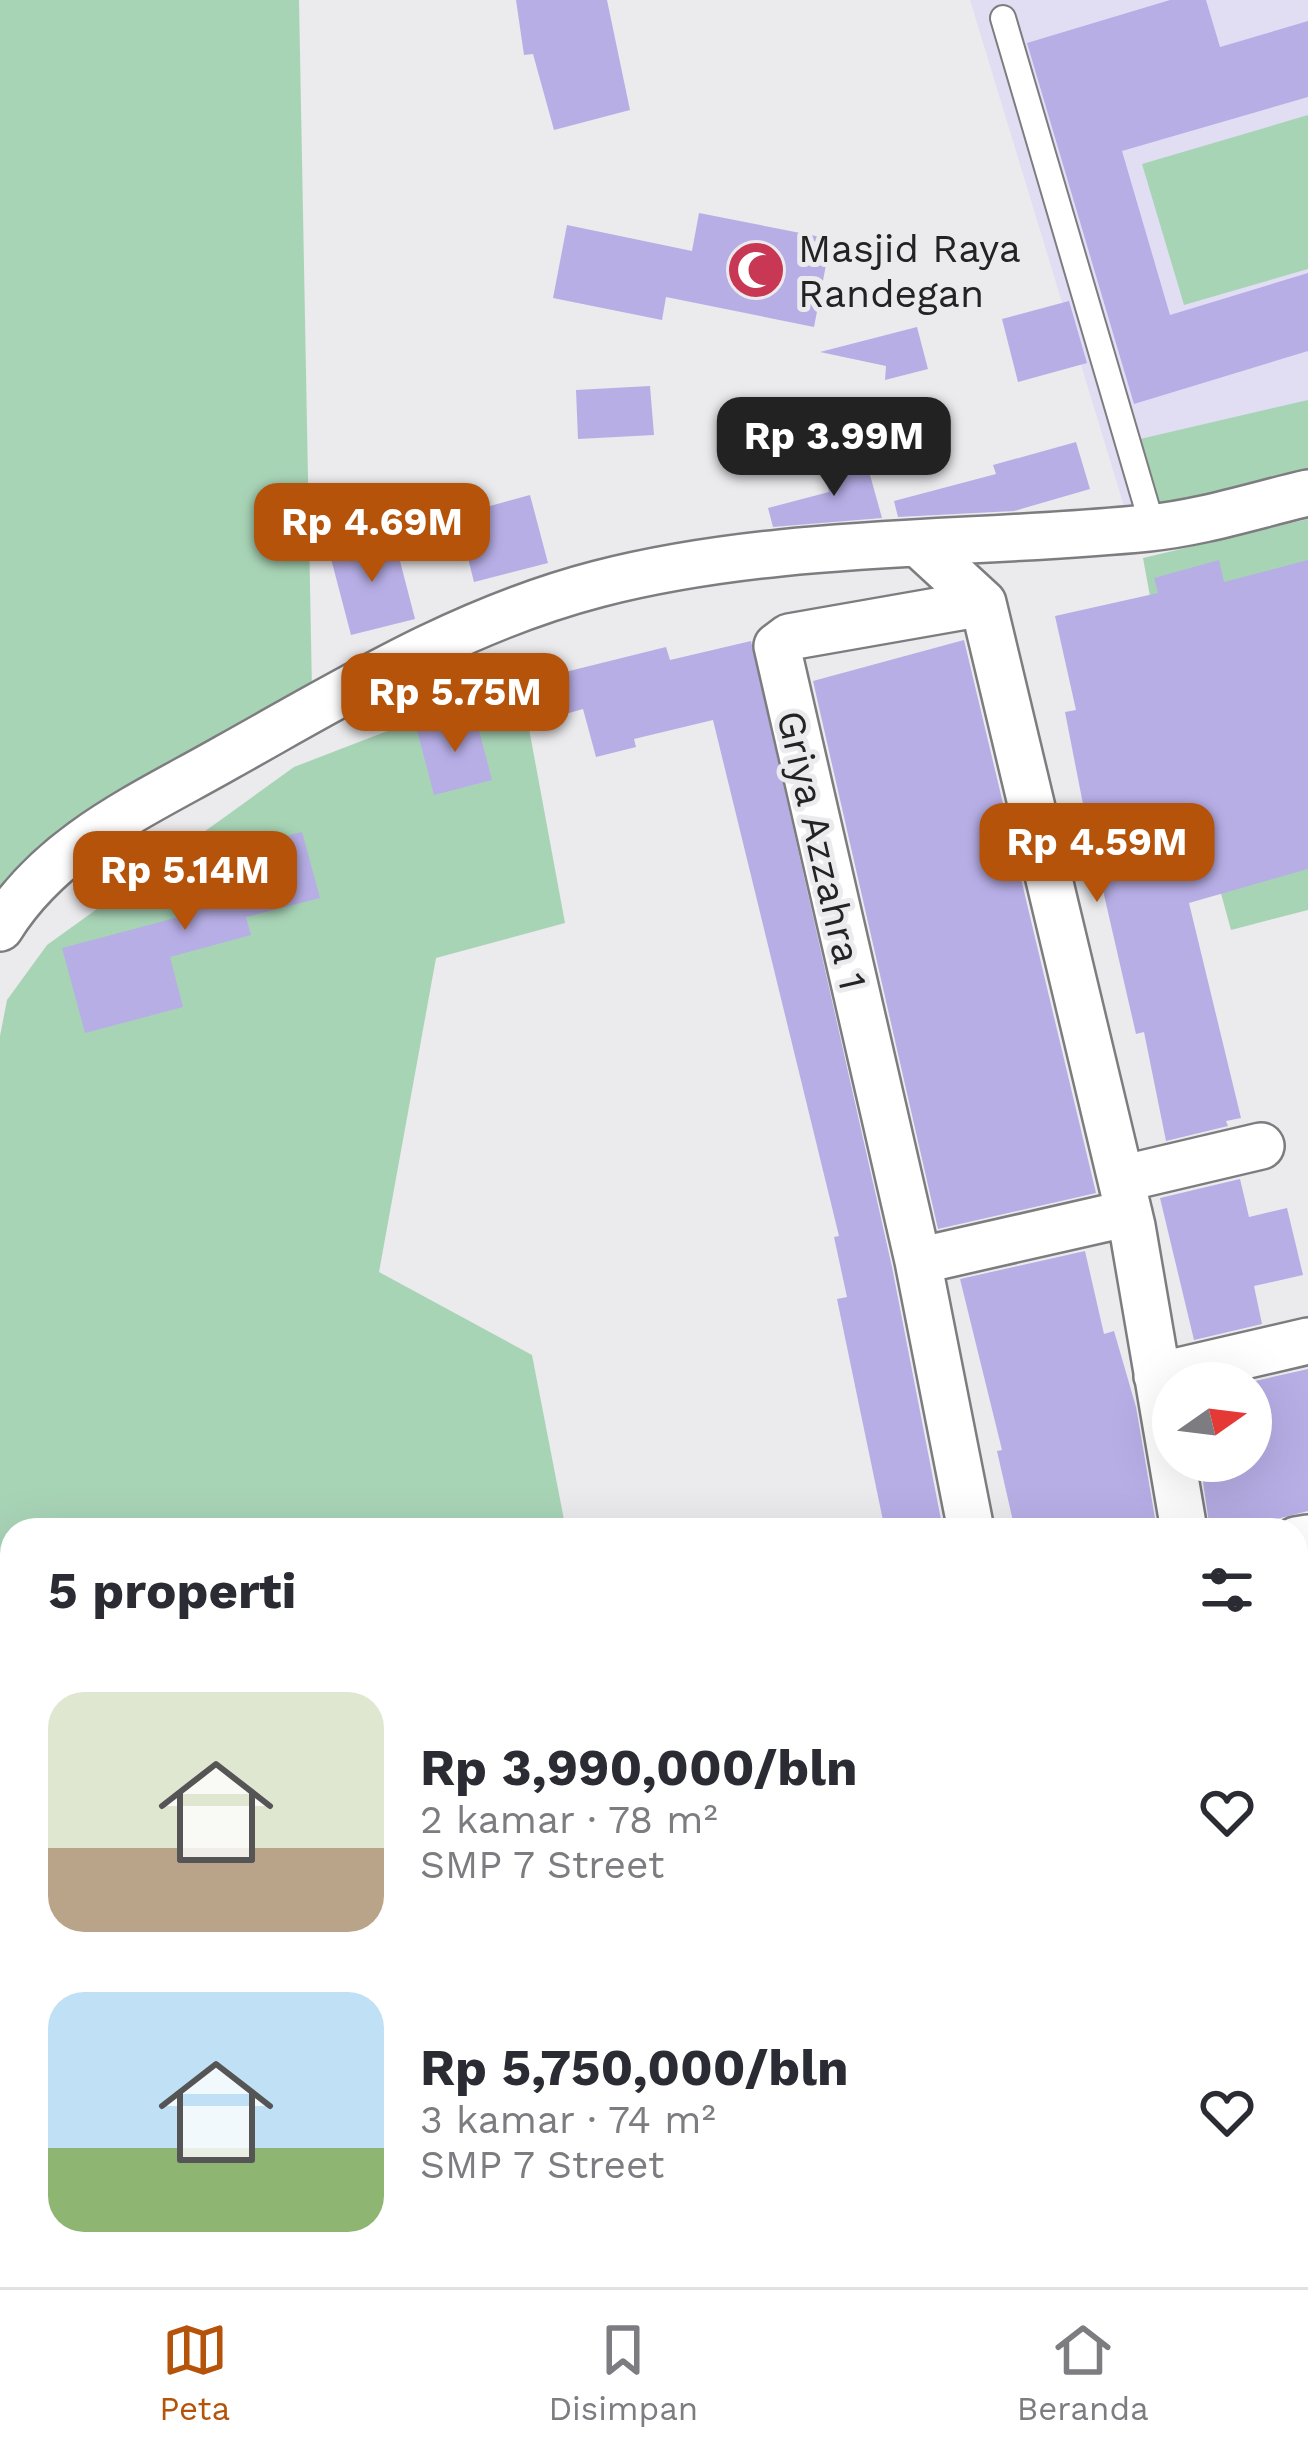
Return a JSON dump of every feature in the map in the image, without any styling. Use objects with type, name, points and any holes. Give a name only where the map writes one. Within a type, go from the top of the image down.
[{"type":"street","points":[[0,928],[21,895],[55,861],[105,826],[360,680],[471,626],[599,584],[676,568],[1154,528],[1308,493]]},
{"type":"street","points":[[920,545],[983,603],[1125,1196],[1155,1362]]},
{"type":"street","name":"Griya Azzahra 1","points":[[969,1518],[918,1261],[777,646],[789,637],[983,603]]},
{"type":"street","points":[[918,1261],[1125,1196],[1261,1146]]},
{"type":"street","points":[[1217,1362],[1308,1341]]},
{"type":"street","points":[[1176,1482],[1182,1518]]},
{"type":"lane","points":[[1004,18],[1154,528]]},
{"type":"shaded area","points":[[970,0],[1308,0],[1308,484],[1130,526]]},
{"type":"green space","points":[[0,0],[299,0],[312,691],[0,913]]},
{"type":"green space","points":[[1308,115],[1308,269],[1184,305],[1142,164]]},
{"type":"green space","points":[[1308,400],[1308,475],[1157,511],[1140,439]]},
{"type":"green space","points":[[1308,519],[1308,910],[1231,930],[1171,711],[1143,558]]},
{"type":"green space","points":[[520,680],[565,923],[436,958],[379,1272],[532,1355],[564,1518],[0,1518],[0,1036],[7,1000],[47,945],[294,767]]},
{"type":"building","points":[[516,0],[607,0],[630,110],[554,130],[533,54],[524,55]]},
{"type":"building","points":[[1170,0],[1206,0],[1220,47],[1308,21],[1308,97],[1122,151],[1170,315],[1308,273],[1308,351],[1134,404],[1027,43]]},
{"type":"building","points":[[699,213],[831,239],[814,327],[666,297],[662,320],[553,298],[567,225],[692,251]]},
{"type":"building","points":[[1069,301],[1087,363],[1018,382],[1002,319]]},
{"type":"building","points":[[917,327],[928,369],[885,380],[886,366],[820,352]]},
{"type":"building","points":[[650,386],[654,435],[578,439],[576,390]]},
{"type":"building","points":[[1076,442],[1090,489],[1014,511],[898,517],[894,501],[996,474],[993,465]]},
{"type":"building","points":[[865,457],[882,518],[773,527],[768,508],[829,492],[823,469]]},
{"type":"building","points":[[530,495],[548,563],[474,582],[457,515]]},
{"type":"building","points":[[393,534],[415,619],[351,635],[329,551]]},
{"type":"building","points":[[1219,560],[1224,582],[1308,560],[1308,869],[1189,903],[1241,1118],[1226,1121],[1228,1126],[1166,1141],[1144,1032],[1136,1034],[1082,799],[1065,712],[1076,710],[1055,616],[1158,593],[1154,578]]},
{"type":"building","points":[[964,640],[1096,1193],[938,1229],[813,681]]},
{"type":"building","points":[[751,641],[892,1267],[941,1518],[883,1518],[837,1299],[847,1297],[834,1237],[839,1236],[713,720],[634,739],[636,747],[596,757],[583,709],[544,720],[533,680],[666,647],[670,660]]},
{"type":"building","points":[[475,715],[492,780],[434,795],[417,730]]},
{"type":"building","points":[[302,832],[320,898],[246,917],[251,935],[170,957],[183,1007],[85,1033],[62,948],[183,916],[174,880],[245,862],[241,848]]},
{"type":"building","points":[[1240,1179],[1249,1217],[1287,1208],[1303,1275],[1254,1286],[1262,1324],[1194,1340],[1160,1198]]},
{"type":"building","points":[[1085,1251],[1104,1334],[1114,1331],[1136,1407],[1155,1518],[1012,1518],[997,1451],[1002,1450],[960,1279]]},
{"type":"building","points":[[1308,1369],[1308,1511],[1281,1518],[1208,1518],[1203,1482],[1272,1482],[1272,1377]]},
{"type":"place","name":"Masjid Raya Randegan","points":[[756,270]]}]
